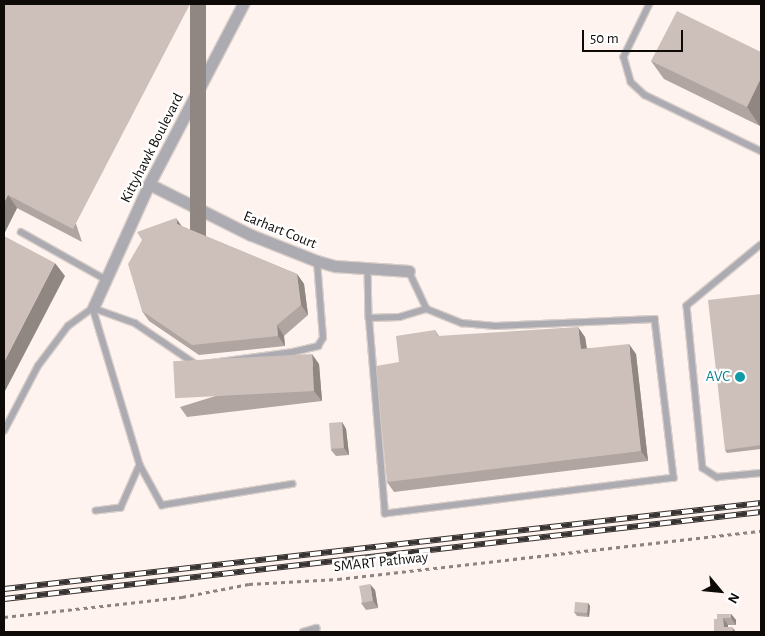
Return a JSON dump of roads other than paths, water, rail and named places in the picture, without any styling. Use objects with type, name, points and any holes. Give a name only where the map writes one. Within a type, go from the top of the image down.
[{"type":"street","name":"Kittyhawk Boulevard","points":[[93,308],[149,184],[242,4]]},
{"type":"street","name":"Earhart Court","points":[[149,184],[251,235],[317,261],[409,271]]},
{"type":"lane","points":[[650,4],[624,56],[631,82],[645,95],[761,151]]},
{"type":"lane","points":[[21,232],[106,279]]},
{"type":"lane","points":[[761,245],[687,306],[703,468],[718,477],[761,473]]},
{"type":"lane","points":[[93,308],[135,323],[197,365],[293,352],[318,346],[323,338],[317,261]]},
{"type":"lane","points":[[368,268],[369,318],[385,514],[674,478],[655,318],[495,326],[462,323],[427,309],[400,317],[369,318]]},
{"type":"lane","points":[[409,271],[427,309]]},
{"type":"lane","points":[[4,431],[38,366],[68,326],[93,308]]},
{"type":"lane","points":[[93,308],[140,465],[162,505],[292,484]]},
{"type":"lane","points":[[96,511],[121,508],[140,465]]},
{"type":"lane","points":[[303,632],[316,628],[318,632]]},
{"type":"railway","points":[[4,589],[761,503]]},
{"type":"railway","points":[[4,599],[761,512]]},
{"type":"place","name":"AVC","points":[[740,377]]}]
